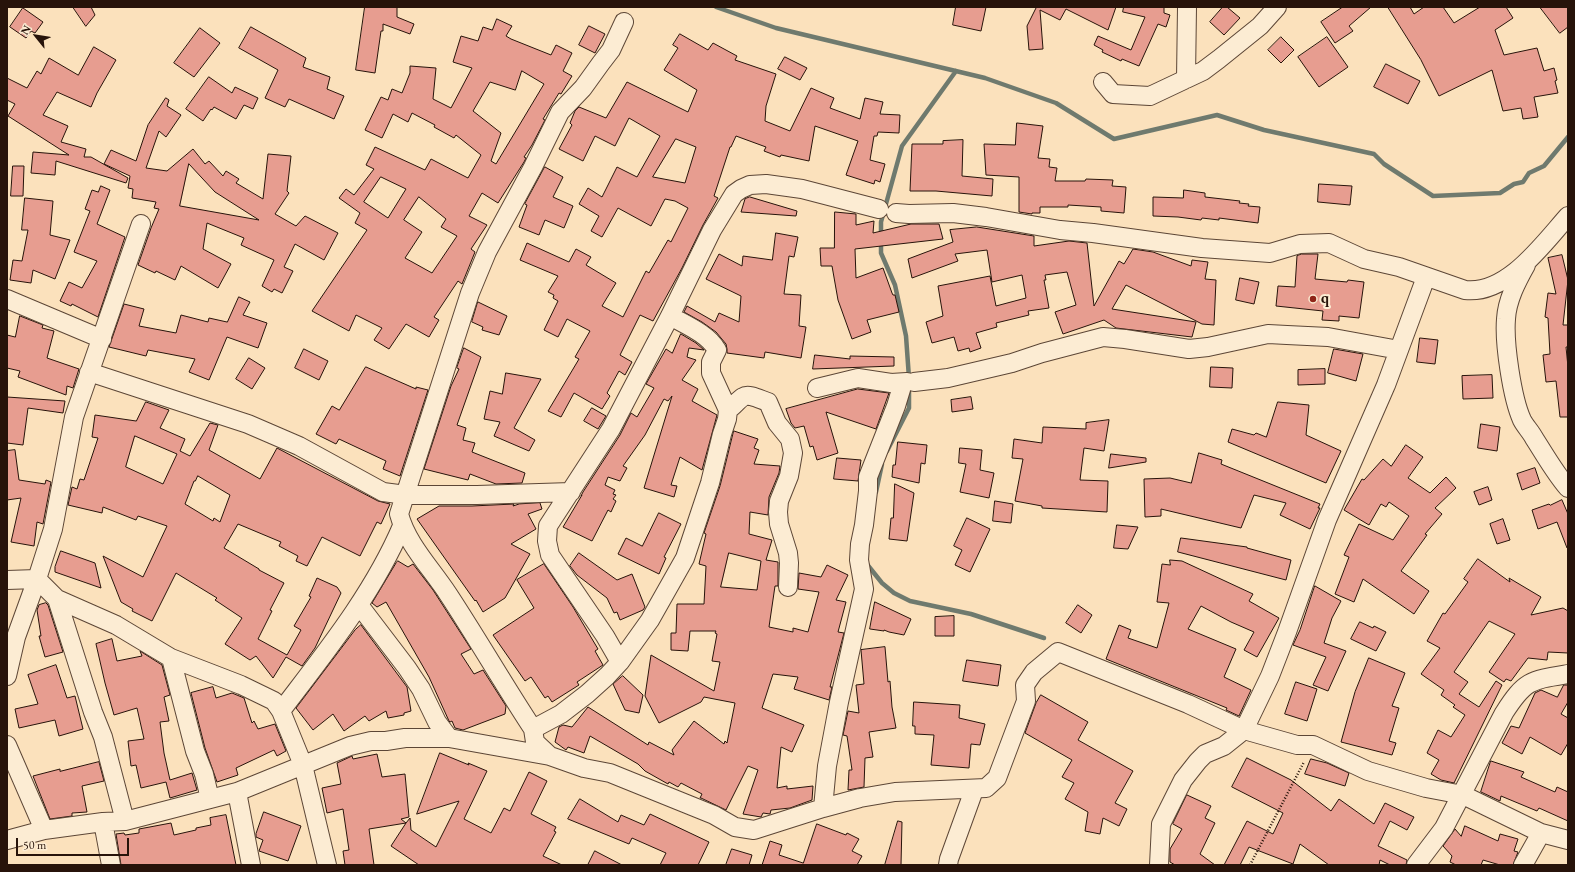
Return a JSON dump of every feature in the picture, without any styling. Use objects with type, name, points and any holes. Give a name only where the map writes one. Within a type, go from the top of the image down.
[{"type":"street","points":[[1186,79],[1187,7]]},
{"type":"street","points":[[1103,82],[1113,94],[1150,96],[1203,71],[1260,26],[1277,7]]},
{"type":"street","points":[[550,756],[535,742],[533,729],[448,594],[415,548],[402,526],[399,514],[470,294],[487,252],[533,167],[560,112],[583,88],[611,50],[624,22]]},
{"type":"street","points":[[620,662],[605,636],[550,555],[547,541],[548,526],[611,429],[670,316],[712,230],[734,194],[750,185],[766,184],[802,189],[887,211],[909,214],[953,213],[986,217],[1060,230],[1202,248],[1270,253],[1300,244],[1329,243],[1364,259],[1399,267],[1465,290],[1481,290],[1500,282],[1530,259]]},
{"type":"street","points":[[1568,216],[1530,259],[1519,277],[1511,296],[1506,318],[1508,356],[1513,386],[1522,420],[1556,475],[1568,488]]},
{"type":"street","points":[[7,676],[16,638],[53,529],[74,417],[141,224]]},
{"type":"street","points":[[1159,865],[1162,824],[1183,780],[1205,754],[1224,746],[1244,730],[1270,676],[1326,520],[1373,416],[1426,277]]},
{"type":"street","points":[[7,299],[102,338]]},
{"type":"street","points":[[533,729],[561,714],[587,694],[620,662],[650,620],[685,558],[710,483],[728,410],[711,372],[711,362],[717,350],[714,344],[670,316]]},
{"type":"street","points":[[817,388],[858,378],[891,383],[948,378],[1012,363],[1042,353],[1103,337],[1189,349],[1208,347],[1268,334],[1287,334],[1328,337],[1399,350]]},
{"type":"street","points":[[89,372],[248,424],[299,446],[383,492],[406,494],[477,495],[571,492]]},
{"type":"street","points":[[823,808],[827,766],[838,702],[864,589],[859,560],[868,491],[868,477],[898,401],[908,382]]},
{"type":"street","points":[[728,410],[742,397],[748,395],[768,402],[777,423],[790,439],[793,453],[789,476],[779,501],[778,512],[779,524],[788,552],[788,587]]},
{"type":"street","points":[[281,711],[329,648],[359,604],[390,554],[402,526]]},
{"type":"street","points":[[7,580],[37,579],[57,599],[116,625],[171,658],[241,685],[274,701],[281,711],[303,765],[328,865]]},
{"type":"street","points":[[57,599],[92,712],[103,737],[125,821]]},
{"type":"street","points":[[359,604],[407,668],[421,689],[437,722],[449,738]]},
{"type":"street","points":[[7,840],[44,830],[103,822],[125,821],[237,792],[350,746],[371,741],[386,741],[405,738],[449,738],[550,756],[584,768],[610,773],[714,814],[735,827],[754,830],[860,798],[895,792],[974,790],[986,788],[997,778],[1026,701],[1025,685],[1034,672],[1058,652],[1188,704],[1244,730],[1297,745],[1313,745],[1368,771],[1426,788],[1462,795],[1541,833],[1568,840]]},
{"type":"street","points":[[171,658],[195,751],[204,774],[210,799]]},
{"type":"street","points":[[1416,865],[1444,828],[1512,700],[1530,683],[1538,679],[1568,674]]},
{"type":"street","points":[[8,749],[44,830]]},
{"type":"street","points":[[948,865],[974,790]]},
{"type":"street","points":[[237,792],[251,865]]},
{"type":"street","points":[[103,822],[111,865]]},
{"type":"street","points":[[1523,865],[1541,833]]},
{"type":"path","points":[[1250,865],[1313,745]]},
{"type":"building","points":[[73,7],[91,7],[95,15],[86,26]]},
{"type":"building","points":[[365,7],[397,7],[397,17],[414,24],[410,34],[383,24],[375,73],[356,70]]},
{"type":"building","points":[[956,7],[986,7],[981,31],[953,25]]},
{"type":"building","points":[[1034,7],[1116,7],[1108,30],[1066,9],[1060,20],[1040,10],[1043,49],[1029,50],[1027,26],[1036,8]]},
{"type":"building","points":[[1124,7],[1164,7],[1164,13],[1170,15],[1166,27],[1158,24],[1139,66],[1122,59],[1121,61],[1102,52],[1103,50],[1094,45],[1098,36],[1131,50],[1145,17],[1123,12]]},
{"type":"building","points":[[1223,7],[1227,7],[1240,18],[1224,35],[1210,22]]},
{"type":"building","points":[[1343,7],[1371,7],[1349,26],[1353,31],[1335,43],[1321,22]]},
{"type":"building","points":[[1388,7],[1410,7],[1414,14],[1424,7],[1443,7],[1454,23],[1480,7],[1506,7],[1513,18],[1495,30],[1504,55],[1537,48],[1544,71],[1554,68],[1558,93],[1534,97],[1538,117],[1523,119],[1521,108],[1503,111],[1492,70],[1439,96],[1421,60]]},
{"type":"building","points":[[1540,7],[1568,7],[1568,27],[1560,33]]},
{"type":"building","points":[[23,8],[43,22],[35,33],[31,31],[26,38],[10,27]]},
{"type":"building","points":[[497,19],[512,26],[506,36],[511,39],[551,55],[556,45],[572,53],[563,71],[572,76],[561,94],[559,93],[543,119],[545,120],[524,157],[526,158],[524,162],[498,203],[482,193],[469,216],[487,225],[471,249],[475,252],[462,284],[458,281],[434,317],[439,320],[429,337],[406,324],[389,349],[374,340],[382,328],[356,315],[349,331],[312,311],[367,230],[355,223],[360,213],[339,198],[346,189],[354,195],[374,169],[366,165],[375,147],[425,170],[431,159],[468,178],[481,155],[456,135],[454,138],[434,127],[435,125],[412,113],[408,122],[393,114],[382,138],[365,130],[381,97],[388,100],[392,89],[402,93],[410,73],[410,66],[436,68],[433,99],[451,108],[472,68],[453,62],[461,36],[478,41],[483,27],[492,30]],"holes":[[[522,71],[544,84],[496,164],[491,161],[501,133],[473,111],[490,82],[515,90]],[[381,177],[406,189],[388,218],[364,202]],[[419,197],[446,219],[441,227],[457,236],[432,273],[405,258],[422,232],[404,220]]]},
{"type":"building","points":[[589,26],[605,34],[595,53],[579,45]]},
{"type":"building","points":[[251,27],[306,58],[303,67],[330,77],[327,89],[344,96],[334,119],[289,99],[285,107],[265,98],[278,70],[239,48]]},
{"type":"building","points":[[200,28],[220,43],[194,77],[174,63]]},
{"type":"building","points":[[680,34],[708,50],[713,43],[737,56],[735,60],[776,74],[766,106],[765,121],[790,131],[811,88],[834,98],[830,108],[860,119],[865,98],[883,102],[880,114],[900,115],[899,133],[878,132],[877,136],[874,136],[870,160],[885,164],[880,182],[875,180],[874,184],[846,175],[858,141],[815,126],[809,161],[781,155],[780,157],[764,151],[766,147],[736,136],[730,147],[714,196],[718,198],[682,268],[653,321],[640,315],[620,355],[632,362],[625,375],[619,371],[607,393],[610,396],[602,409],[574,393],[561,417],[548,411],[579,359],[575,357],[590,331],[567,319],[558,337],[544,330],[558,301],[553,298],[554,295],[548,292],[558,276],[520,260],[527,243],[569,262],[576,249],[591,257],[586,265],[616,283],[602,306],[623,317],[646,271],[649,273],[668,240],[671,242],[688,208],[675,201],[665,199],[651,226],[618,208],[602,237],[591,231],[599,216],[579,204],[588,188],[602,197],[617,167],[637,177],[660,136],[629,118],[615,146],[595,136],[583,161],[559,149],[572,125],[570,123],[575,111],[579,107],[606,118],[627,82],[688,112],[697,90],[664,70],[678,48],[673,45]],"holes":[[[676,139],[696,147],[685,183],[653,177]]]},
{"type":"building","points":[[1281,37],[1294,50],[1281,63],[1268,50]]},
{"type":"building","points":[[1327,37],[1348,67],[1319,87],[1298,57]]},
{"type":"building","points":[[94,47],[116,60],[97,93],[91,107],[57,92],[43,115],[68,126],[61,142],[86,149],[84,157],[91,157],[128,178],[126,183],[56,161],[55,175],[31,173],[33,152],[69,155],[8,116],[15,104],[7,100],[7,78],[27,88],[37,71],[41,74],[49,58],[78,75]]},
{"type":"building","points":[[785,57],[807,68],[800,80],[778,69]]},
{"type":"building","points":[[1386,64],[1420,81],[1408,104],[1374,87]]},
{"type":"building","points":[[209,77],[232,93],[235,87],[258,98],[253,109],[244,105],[236,119],[214,107],[203,121],[186,109]]},
{"type":"building","points":[[166,98],[169,100],[167,106],[181,115],[166,137],[159,131],[146,168],[167,171],[193,149],[205,164],[209,161],[223,176],[226,171],[239,179],[236,183],[263,199],[268,154],[291,156],[287,191],[289,193],[275,214],[296,226],[305,216],[338,233],[324,260],[295,244],[284,267],[293,271],[282,293],[274,289],[272,292],[262,286],[274,260],[241,245],[244,238],[207,223],[203,249],[231,264],[218,288],[181,266],[175,280],[156,271],[155,273],[138,265],[159,209],[154,208],[156,202],[132,198],[133,189],[128,188],[130,176],[104,164],[111,150],[136,161],[148,125]],"holes":[[[189,164],[215,192],[259,220],[180,206]]]},
{"type":"building","points":[[1017,123],[1043,126],[1038,158],[1050,159],[1049,167],[1057,168],[1055,181],[1085,181],[1086,179],[1113,180],[1112,186],[1126,187],[1124,213],[1101,211],[1101,207],[1068,205],[1068,207],[1040,207],[1040,213],[1032,214],[1019,212],[1019,177],[986,175],[984,144],[1015,145]]},
{"type":"building","points":[[963,140],[962,176],[993,179],[992,196],[936,191],[910,191],[912,144],[943,144],[943,141]]},
{"type":"building","points":[[13,166],[24,166],[23,196],[11,196]]},
{"type":"building","points":[[545,167],[563,177],[553,197],[573,206],[564,228],[545,220],[539,235],[519,227],[527,205],[525,204]]},
{"type":"building","points":[[1319,184],[1352,186],[1350,205],[1318,202]]},
{"type":"building","points":[[101,186],[110,190],[97,224],[125,237],[98,317],[72,304],[71,306],[60,301],[69,282],[82,288],[97,261],[74,252],[90,211],[85,209],[92,190],[98,192]]},
{"type":"building","points":[[1184,190],[1205,193],[1205,197],[1240,201],[1239,203],[1249,204],[1248,206],[1260,207],[1258,223],[1219,218],[1219,220],[1202,218],[1201,220],[1153,216],[1153,197],[1183,198]]},
{"type":"building","points":[[750,197],[797,211],[796,216],[741,212],[745,199]]},
{"type":"building","points":[[25,198],[53,201],[50,235],[70,240],[55,279],[33,270],[31,283],[10,280],[13,260],[22,261],[28,230],[22,230]]},
{"type":"building","points":[[835,212],[856,214],[856,225],[874,221],[873,233],[911,224],[939,224],[943,239],[855,249],[856,278],[883,268],[892,293],[895,295],[899,312],[867,320],[871,332],[852,339],[838,300],[832,266],[821,266],[820,248],[834,248]]},
{"type":"building","points":[[977,227],[1034,236],[1034,246],[1069,241],[1087,243],[1094,306],[1119,261],[1124,264],[1133,249],[1153,252],[1191,266],[1192,260],[1208,262],[1205,279],[1216,280],[1214,325],[1202,324],[1126,285],[1112,309],[1196,322],[1192,337],[1116,328],[1104,320],[1063,334],[1055,312],[1076,305],[1067,272],[1045,275],[1046,280],[1044,280],[1049,308],[1028,311],[1029,315],[996,323],[997,327],[976,333],[981,348],[970,352],[969,348],[958,351],[954,337],[932,343],[926,322],[943,316],[938,286],[990,276],[996,306],[1026,298],[1022,275],[992,282],[987,250],[955,254],[958,261],[912,278],[908,259],[953,242],[950,230]]},
{"type":"building","points":[[776,233],[798,237],[794,257],[789,256],[784,294],[801,295],[799,326],[806,327],[801,358],[765,352],[764,358],[727,353],[726,344],[716,332],[684,312],[687,306],[715,322],[719,313],[739,322],[741,296],[706,279],[719,254],[742,266],[743,256],[772,260]]},
{"type":"building","points":[[1302,254],[1318,254],[1315,279],[1364,282],[1359,318],[1339,316],[1339,321],[1322,320],[1323,311],[1276,306],[1278,286],[1295,287],[1297,256]]},
{"type":"building","points":[[1562,255],[1568,280],[1563,325],[1568,325],[1568,347],[1566,347],[1568,367],[1568,417],[1560,417],[1556,381],[1546,382],[1543,355],[1550,354],[1548,318],[1545,317],[1548,293],[1556,294],[1548,258]]},
{"type":"building","points":[[1240,278],[1259,282],[1254,304],[1236,300]]},
{"type":"building","points":[[239,297],[250,302],[243,315],[267,323],[258,348],[227,337],[209,380],[189,372],[195,359],[148,350],[146,356],[109,347],[124,304],[144,309],[139,326],[176,333],[181,315],[208,322],[209,318],[227,322]]},
{"type":"building","points":[[478,302],[507,316],[499,335],[482,330],[483,327],[472,322]]},
{"type":"building","points":[[20,316],[43,325],[42,328],[54,331],[47,358],[79,369],[73,388],[67,386],[66,395],[18,377],[20,371],[7,368],[7,335],[15,337]]},
{"type":"building","points":[[681,334],[704,350],[689,348],[687,357],[696,360],[682,380],[698,389],[692,401],[717,415],[702,470],[680,457],[671,485],[677,486],[674,497],[644,488],[672,396],[668,401],[664,399],[645,435],[623,466],[627,468],[620,481],[608,477],[605,485],[615,490],[613,494],[616,495],[613,499],[616,501],[611,512],[608,510],[592,541],[563,527],[583,492],[620,435],[631,413],[637,417],[654,388],[646,384],[666,349],[672,353]]},
{"type":"building","points":[[1420,338],[1438,340],[1435,364],[1417,362]]},
{"type":"building","points":[[464,348],[481,357],[457,425],[466,428],[463,440],[475,443],[472,452],[525,473],[522,483],[496,484],[470,474],[468,480],[424,469],[451,386],[459,369],[457,368]]},
{"type":"building","points":[[304,349],[328,361],[319,380],[295,368]]},
{"type":"building","points":[[1334,349],[1363,354],[1356,381],[1328,373]]},
{"type":"building","points":[[815,355],[850,359],[850,356],[894,357],[894,366],[813,369]]},
{"type":"building","points":[[249,358],[265,368],[252,389],[236,379]]},
{"type":"building","points":[[366,367],[416,389],[416,387],[428,390],[400,476],[383,469],[386,461],[339,439],[336,444],[316,434],[332,406],[339,410]]},
{"type":"building","points":[[1211,367],[1233,368],[1232,388],[1210,387]]},
{"type":"building","points":[[1325,369],[1325,384],[1298,385],[1298,370]]},
{"type":"building","points":[[506,373],[541,379],[514,428],[535,440],[529,451],[494,436],[500,422],[484,419],[490,391],[502,394]]},
{"type":"building","points":[[1492,375],[1493,398],[1463,399],[1462,376]]},
{"type":"building","points":[[858,389],[889,393],[876,429],[826,412],[838,453],[817,460],[813,446],[810,447],[804,426],[795,428],[791,423],[786,409]]},
{"type":"building","points":[[7,397],[65,401],[63,413],[28,408],[23,445],[7,443]]},
{"type":"building","points":[[971,397],[973,409],[952,412],[951,400]]},
{"type":"building","points":[[146,402],[169,410],[160,428],[185,439],[180,451],[190,456],[210,423],[218,425],[209,450],[260,479],[277,448],[378,501],[390,504],[381,524],[377,522],[360,556],[322,537],[307,566],[296,561],[298,556],[279,546],[281,542],[238,524],[224,548],[259,570],[284,583],[270,610],[272,611],[258,639],[287,655],[301,630],[294,626],[311,597],[309,596],[317,578],[337,587],[341,593],[315,648],[302,666],[286,657],[273,678],[256,656],[250,660],[225,644],[242,618],[215,600],[217,598],[176,573],[152,621],[132,611],[133,609],[121,602],[103,556],[143,577],[167,526],[138,516],[136,520],[103,507],[102,513],[68,505],[72,487],[77,489],[80,479],[84,480],[98,438],[92,437],[95,415],[136,421]],"holes":[[[135,436],[177,454],[163,484],[126,467]],[[198,476],[230,495],[220,522],[214,518],[213,521],[185,504],[194,481]]]},
{"type":"building","points":[[1278,402],[1309,405],[1306,435],[1341,451],[1326,483],[1228,442],[1232,429],[1254,435],[1256,433],[1266,437]]},
{"type":"building","points":[[592,408],[606,416],[598,429],[584,421]]},
{"type":"building","points":[[1109,420],[1104,451],[1084,448],[1080,480],[1108,481],[1107,512],[1042,508],[1042,506],[1015,501],[1023,459],[1012,458],[1014,439],[1042,443],[1043,427],[1086,429],[1086,423]]},
{"type":"building","points":[[1481,424],[1500,427],[1497,451],[1478,448]]},
{"type":"building","points":[[734,431],[758,439],[754,448],[759,450],[754,464],[780,466],[779,473],[769,497],[768,515],[750,512],[749,534],[772,540],[766,560],[778,562],[778,586],[775,586],[769,627],[793,632],[793,628],[808,632],[819,592],[798,589],[799,573],[821,577],[827,565],[848,575],[836,600],[846,602],[838,632],[844,633],[830,687],[832,687],[829,700],[794,689],[798,677],[773,674],[762,708],[804,725],[792,752],[781,747],[777,788],[787,786],[787,789],[813,786],[812,800],[790,808],[771,810],[770,814],[763,813],[761,817],[743,814],[758,770],[748,766],[726,810],[700,798],[702,794],[681,783],[678,787],[669,782],[668,784],[645,771],[638,764],[590,736],[584,753],[568,747],[566,750],[555,742],[559,727],[563,725],[572,727],[588,707],[648,745],[649,742],[674,755],[672,750],[694,721],[724,744],[725,741],[727,743],[735,703],[704,697],[701,702],[659,723],[645,696],[651,655],[714,691],[720,662],[712,661],[717,634],[715,633],[716,631],[690,631],[688,651],[671,650],[671,633],[676,633],[677,604],[704,604],[706,566],[699,564],[706,534],[704,533],[720,486]],"holes":[[[729,553],[761,561],[757,590],[721,587]]]},
{"type":"building","points":[[898,442],[927,445],[925,464],[921,463],[919,483],[892,477]]},
{"type":"building","points":[[1406,445],[1423,457],[1408,478],[1430,493],[1446,477],[1456,488],[1435,508],[1442,514],[1425,534],[1427,535],[1401,571],[1429,591],[1414,614],[1363,579],[1354,602],[1335,594],[1349,557],[1344,555],[1359,524],[1393,540],[1409,516],[1389,502],[1386,507],[1381,504],[1369,525],[1344,510],[1362,479],[1364,480],[1383,459],[1391,466]]},
{"type":"building","points":[[960,448],[982,450],[980,470],[994,473],[989,498],[960,492],[966,464],[959,463]]},
{"type":"building","points":[[15,450],[19,480],[45,484],[46,480],[51,482],[43,524],[37,522],[34,546],[11,542],[21,498],[7,500],[7,451]]},
{"type":"building","points":[[1199,453],[1222,460],[1221,464],[1320,504],[1318,508],[1320,508],[1310,529],[1280,515],[1286,503],[1254,495],[1241,528],[1161,509],[1161,516],[1145,517],[1144,479],[1170,478],[1191,483]]},
{"type":"building","points":[[1111,454],[1146,458],[1146,462],[1109,468]]},
{"type":"building","points":[[837,458],[861,460],[858,481],[834,479]]},
{"type":"building","points":[[1535,468],[1540,483],[1522,490],[1517,474]]},
{"type":"building","points":[[895,484],[914,493],[907,541],[889,539],[891,518],[893,518]]},
{"type":"building","points":[[1488,487],[1492,500],[1479,505],[1474,492]]},
{"type":"building","points":[[1562,500],[1568,514],[1568,548],[1557,522],[1538,529],[1532,510]]},
{"type":"building","points":[[995,501],[1013,504],[1011,523],[993,521]]},
{"type":"building","points":[[540,503],[542,509],[528,514],[536,529],[511,544],[530,554],[505,598],[483,612],[476,600],[475,601],[417,519],[439,506],[514,504],[513,506],[519,504]]},
{"type":"building","points":[[659,513],[681,524],[664,557],[666,558],[659,574],[618,554],[626,538],[642,546]]},
{"type":"building","points":[[967,518],[990,529],[970,572],[955,565],[962,550],[954,546]]},
{"type":"building","points":[[1503,519],[1510,540],[1497,544],[1490,524]]},
{"type":"building","points":[[1117,525],[1138,527],[1128,549],[1114,548]]},
{"type":"building","points":[[1181,538],[1247,547],[1291,560],[1286,580],[1178,552]]},
{"type":"building","points":[[61,551],[95,563],[101,588],[55,572],[55,567]]},
{"type":"building","points":[[579,553],[617,580],[632,574],[645,607],[643,610],[620,620],[617,612],[614,613],[607,598],[577,575],[570,566]]},
{"type":"building","points":[[1478,559],[1510,582],[1509,578],[1541,597],[1531,615],[1563,608],[1568,611],[1568,653],[1548,652],[1547,660],[1528,658],[1511,681],[1506,679],[1504,682],[1489,672],[1515,634],[1489,621],[1454,672],[1468,682],[1459,694],[1479,707],[1496,681],[1502,685],[1454,783],[1441,780],[1431,774],[1439,760],[1427,753],[1438,730],[1451,737],[1465,715],[1453,707],[1455,705],[1441,695],[1444,690],[1421,674],[1440,648],[1427,641],[1443,613],[1445,614],[1468,582],[1464,579]]},
{"type":"building","points":[[1170,560],[1182,561],[1253,594],[1249,601],[1279,618],[1257,657],[1244,650],[1254,632],[1201,606],[1188,629],[1236,649],[1224,677],[1251,690],[1239,716],[1226,710],[1227,708],[1106,659],[1119,625],[1131,630],[1128,638],[1157,648],[1169,603],[1157,602],[1162,564],[1170,565]]},
{"type":"building","points":[[398,561],[408,567],[413,564],[433,590],[471,649],[461,654],[474,674],[483,670],[506,706],[505,714],[463,730],[455,728],[452,721],[449,721],[429,677],[386,602],[377,607],[372,603]]},
{"type":"building","points":[[544,564],[573,607],[598,649],[595,651],[603,665],[577,682],[579,685],[552,702],[548,696],[545,698],[531,677],[525,681],[493,635],[534,608],[517,580]]},
{"type":"building","points":[[1315,586],[1341,601],[1332,618],[1324,643],[1346,651],[1328,691],[1313,685],[1326,657],[1293,645],[1300,630]]},
{"type":"building","points":[[875,602],[911,619],[904,635],[884,630],[870,629]]},
{"type":"building","points":[[46,603],[48,605],[63,652],[45,657],[39,636],[41,636],[37,610],[39,605]]},
{"type":"building","points":[[1078,605],[1092,615],[1081,633],[1066,623]]},
{"type":"building","points":[[954,616],[954,636],[935,636],[935,617]]},
{"type":"building","points":[[1360,622],[1373,628],[1374,626],[1386,632],[1376,651],[1351,639]]},
{"type":"building","points":[[361,625],[407,687],[411,711],[404,713],[404,715],[388,718],[386,711],[369,721],[365,716],[344,731],[333,714],[313,730],[296,708],[355,630]]},
{"type":"building","points":[[112,639],[117,661],[142,656],[140,651],[162,665],[170,695],[164,697],[169,721],[160,722],[164,753],[170,780],[192,773],[197,790],[170,798],[166,782],[141,788],[136,765],[131,766],[128,741],[144,739],[137,708],[114,715],[96,644]]},
{"type":"building","points":[[885,647],[888,682],[890,681],[892,707],[896,728],[869,732],[873,757],[865,758],[864,787],[848,790],[849,770],[852,770],[847,736],[843,735],[848,711],[859,713],[856,685],[864,684],[861,650]]},
{"type":"building","points":[[1369,658],[1405,673],[1392,706],[1399,708],[1389,741],[1396,743],[1392,755],[1341,742],[1355,692]]},
{"type":"building","points":[[967,660],[1001,665],[998,686],[963,681]]},
{"type":"building","points":[[56,665],[67,698],[75,696],[83,729],[59,736],[55,720],[19,728],[15,709],[38,704],[28,675]]},
{"type":"building","points":[[623,676],[643,695],[639,713],[625,710],[613,684]]},
{"type":"building","points":[[1296,682],[1317,689],[1307,721],[1285,714]]},
{"type":"building","points":[[1564,685],[1568,685],[1568,702],[1561,714],[1568,718],[1568,743],[1561,755],[1530,737],[1522,754],[1502,743],[1511,726],[1519,728],[1535,693],[1541,690],[1557,697]]},
{"type":"building","points":[[213,687],[216,698],[232,693],[244,698],[252,723],[254,721],[258,729],[275,724],[286,751],[277,756],[274,750],[236,768],[238,775],[217,782],[205,748],[191,693]]},
{"type":"building","points":[[1041,695],[1088,722],[1078,740],[1133,771],[1115,803],[1127,809],[1119,826],[1103,818],[1100,834],[1085,831],[1088,812],[1065,799],[1074,783],[1062,777],[1072,760],[1025,733],[1036,703]]},
{"type":"building","points":[[914,702],[960,705],[959,718],[985,724],[980,745],[971,744],[969,768],[931,765],[934,735],[915,734],[915,726],[913,726]]},
{"type":"building","points":[[440,753],[487,771],[464,819],[491,833],[504,808],[510,811],[529,772],[547,781],[531,814],[556,827],[554,831],[556,832],[543,856],[562,865],[419,865],[391,846],[410,818],[411,830],[436,847],[459,801],[417,814]]},
{"type":"building","points":[[377,754],[382,777],[405,774],[409,817],[401,819],[406,823],[369,829],[374,865],[345,865],[343,851],[349,850],[343,809],[327,813],[322,788],[341,784],[337,763],[352,756],[353,759]]},
{"type":"building","points":[[1247,758],[1291,780],[1331,811],[1339,799],[1374,824],[1385,803],[1414,817],[1407,830],[1390,821],[1378,846],[1407,860],[1406,865],[1390,865],[1380,860],[1379,865],[1329,865],[1300,844],[1293,864],[1249,847],[1240,865],[1224,865],[1247,821],[1273,834],[1283,813],[1232,787]]},
{"type":"building","points":[[1311,759],[1327,763],[1349,773],[1345,786],[1305,774]]},
{"type":"building","points":[[1491,761],[1524,772],[1521,777],[1555,792],[1557,787],[1568,792],[1568,821],[1539,808],[1537,811],[1501,796],[1500,801],[1481,792]]},
{"type":"building","points":[[99,762],[104,781],[82,786],[87,812],[72,813],[72,816],[50,819],[33,776],[60,769],[60,771]]},
{"type":"building","points":[[1187,795],[1211,806],[1205,818],[1215,823],[1200,854],[1215,865],[1175,865],[1170,862],[1170,849],[1182,829],[1173,824]]},
{"type":"building","points":[[580,799],[618,822],[621,815],[644,825],[650,814],[709,842],[698,865],[660,865],[666,853],[632,838],[629,844],[568,819]]},
{"type":"building","points":[[264,812],[301,826],[288,861],[259,851],[263,840],[256,837],[256,834]]},
{"type":"building","points":[[226,815],[236,865],[121,865],[116,834],[124,833],[125,835],[139,833],[139,829],[171,823],[174,835],[211,825],[210,818]]},
{"type":"building","points":[[898,821],[902,822],[901,865],[885,865]]},
{"type":"building","points":[[817,824],[846,835],[847,833],[859,839],[852,851],[862,856],[857,865],[762,865],[770,841],[782,845],[779,855],[803,863]]},
{"type":"building","points":[[1465,826],[1498,841],[1500,834],[1518,839],[1514,851],[1518,852],[1513,865],[1500,865],[1483,860],[1481,865],[1456,865],[1450,862],[1452,856],[1443,846],[1455,829],[1461,836]]},
{"type":"building","points":[[732,849],[752,855],[749,865],[726,865]]},
{"type":"building","points":[[595,851],[622,865],[588,865]]},
{"type":"waterway","points":[[716,7],[776,28],[985,78],[1056,103],[1114,139],[1217,115],[1264,130],[1374,154],[1384,164],[1433,196],[1500,193],[1514,184],[1523,182],[1529,173],[1544,166],[1568,137]]},
{"type":"waterway","points":[[909,378],[906,336],[895,285],[881,253],[881,222],[902,146],[956,71]]},
{"type":"waterway","points":[[887,451],[909,408],[909,388]]},
{"type":"waterway","points":[[876,492],[882,464]]},
{"type":"waterway","points":[[866,563],[882,583],[894,593],[910,601],[971,614],[1044,638]]},
{"type":"place","name":"q","points":[[1313,299]]}]
